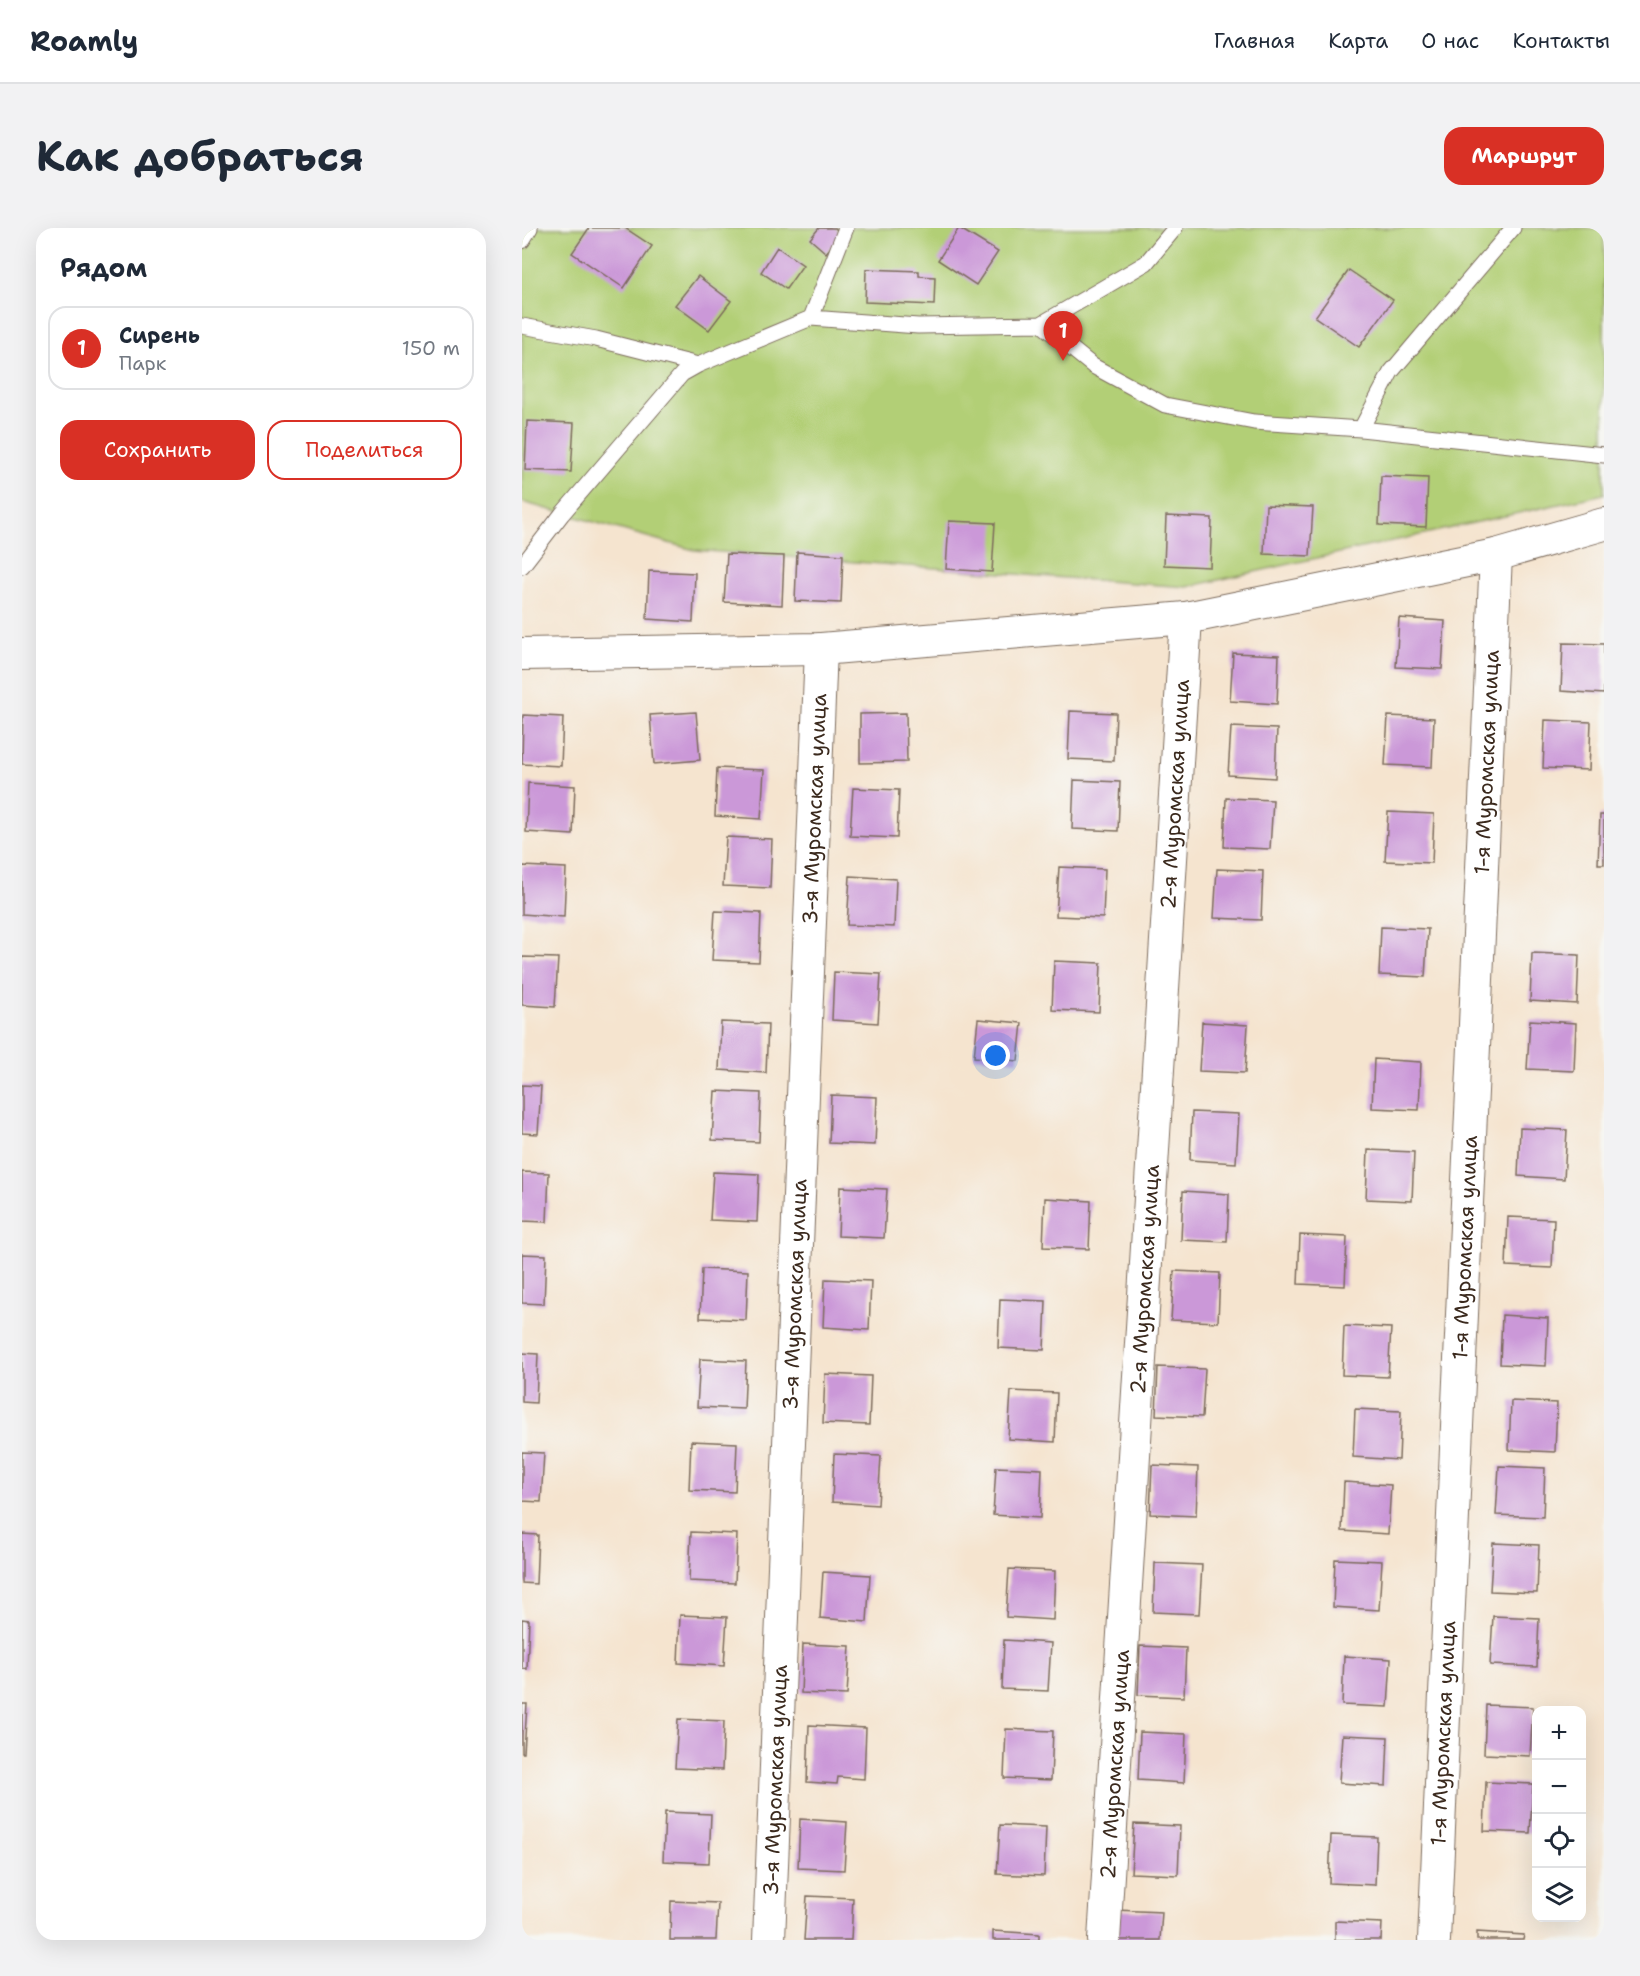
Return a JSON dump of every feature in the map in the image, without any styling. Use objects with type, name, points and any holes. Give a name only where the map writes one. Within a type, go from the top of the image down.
[{"type":"street","points":[[522,654],[821,649],[1186,618],[1496,555],[1604,524]]},
{"type":"street","name":"1-я Муромская улица","points":[[1434,1940],[1496,555]]},
{"type":"street","name":"2-я Муромская улица","points":[[1104,1940],[1186,618]]},
{"type":"street","name":"3-я Муромская улица","points":[[770,1940],[821,649]]},
{"type":"lane","points":[[522,241],[530,228]]},
{"type":"lane","points":[[811,318],[846,228]]},
{"type":"lane","points":[[522,566],[562,514],[682,374],[698,365],[811,318],[918,326],[1041,324],[1146,263],[1175,228]]},
{"type":"lane","points":[[1361,429],[1391,372],[1513,228]]},
{"type":"lane","points":[[1041,324],[1093,366],[1164,405],[1254,422],[1361,429],[1604,455]]},
{"type":"lane","points":[[522,326],[596,339],[698,365]]},
{"type":"green space","points":[[522,228],[1604,228],[1604,494],[1187,587],[694,550],[522,502]]},
{"type":"building","points":[[589,228],[625,228],[652,246],[624,288],[572,253]]},
{"type":"building","points":[[819,228],[835,228],[842,234],[826,253],[810,239]]},
{"type":"building","points":[[959,228],[998,252],[976,285],[938,260]]},
{"type":"building","points":[[777,247],[803,265],[786,289],[761,272]]},
{"type":"building","points":[[866,269],[919,271],[919,276],[935,277],[934,305],[865,302]]},
{"type":"building","points":[[1349,270],[1393,300],[1359,347],[1315,317]]},
{"type":"building","points":[[698,276],[731,301],[709,330],[675,305]]},
{"type":"building","points":[[527,421],[574,423],[571,472],[525,470]]},
{"type":"building","points":[[1381,476],[1428,478],[1426,527],[1379,525]]},
{"type":"building","points":[[1266,505],[1313,507],[1310,556],[1264,554]]},
{"type":"building","points":[[1166,516],[1212,518],[1210,567],[1164,565]]},
{"type":"building","points":[[949,521],[995,523],[992,572],[946,569]]},
{"type":"building","points":[[797,552],[843,555],[841,603],[795,601]]},
{"type":"building","points":[[727,554],[784,556],[782,605],[724,602]]},
{"type":"building","points":[[649,571],[695,573],[693,622],[647,619]]},
{"type":"building","points":[[1399,618],[1445,621],[1442,669],[1396,667]]},
{"type":"building","points":[[1563,643],[1604,644],[1604,694],[1561,691]]},
{"type":"building","points":[[1233,653],[1279,655],[1277,704],[1230,701]]},
{"type":"building","points":[[1070,711],[1116,713],[1114,761],[1068,759]]},
{"type":"building","points":[[696,712],[700,760],[654,764],[650,715]]},
{"type":"building","points":[[906,713],[907,762],[860,763],[860,714]]},
{"type":"building","points":[[523,715],[563,717],[561,766],[522,764]]},
{"type":"building","points":[[1388,716],[1434,718],[1432,767],[1385,765]]},
{"type":"building","points":[[1545,720],[1591,722],[1589,770],[1543,768]]},
{"type":"building","points":[[1231,727],[1277,729],[1275,778],[1228,775]]},
{"type":"building","points":[[717,768],[764,770],[761,819],[715,816]]},
{"type":"building","points":[[1074,780],[1120,782],[1118,831],[1072,829]]},
{"type":"building","points":[[528,783],[575,786],[573,835],[526,832]]},
{"type":"building","points":[[853,788],[899,790],[897,838],[850,836]]},
{"type":"building","points":[[1226,798],[1273,800],[1270,849],[1224,847]]},
{"type":"building","points":[[1388,812],[1434,814],[1432,863],[1385,861]]},
{"type":"building","points":[[1600,815],[1604,815],[1604,864],[1598,864]]},
{"type":"building","points":[[726,837],[772,839],[770,888],[723,886]]},
{"type":"building","points":[[522,866],[566,868],[564,917],[522,914]]},
{"type":"building","points":[[1059,867],[1105,869],[1103,918],[1056,916]]},
{"type":"building","points":[[1217,869],[1263,871],[1261,920],[1214,918]]},
{"type":"building","points":[[850,876],[896,879],[894,927],[847,925]]},
{"type":"building","points":[[715,911],[761,913],[759,962],[712,960]]},
{"type":"building","points":[[1381,927],[1428,929],[1425,977],[1379,975]]},
{"type":"building","points":[[1532,953],[1579,955],[1577,1004],[1530,1001]]},
{"type":"building","points":[[522,957],[558,958],[555,1007],[522,1005]]},
{"type":"building","points":[[1054,961],[1101,963],[1099,1012],[1052,1010]]},
{"type":"building","points":[[834,972],[881,974],[878,1023],[832,1020]]},
{"type":"building","points":[[978,1019],[1022,1023],[1018,1061],[974,1057]]},
{"type":"building","points":[[1530,1020],[1576,1023],[1574,1071],[1527,1069]]},
{"type":"building","points":[[721,1022],[768,1024],[766,1073],[719,1070]]},
{"type":"building","points":[[1202,1022],[1248,1025],[1245,1073],[1199,1071]]},
{"type":"building","points":[[1374,1059],[1421,1062],[1419,1110],[1372,1108]]},
{"type":"building","points":[[522,1085],[541,1086],[538,1134],[522,1133]]},
{"type":"building","points":[[715,1091],[761,1093],[759,1142],[712,1140]]},
{"type":"building","points":[[831,1095],[877,1097],[875,1145],[829,1143]]},
{"type":"building","points":[[1192,1112],[1239,1114],[1236,1163],[1190,1160]]},
{"type":"building","points":[[1520,1128],[1567,1130],[1564,1179],[1518,1176]]},
{"type":"building","points":[[1368,1150],[1414,1152],[1412,1201],[1366,1199]]},
{"type":"building","points":[[522,1172],[549,1173],[547,1222],[522,1221]]},
{"type":"building","points":[[713,1172],[759,1174],[757,1222],[710,1220]]},
{"type":"building","points":[[840,1187],[887,1189],[884,1238],[838,1236]]},
{"type":"building","points":[[1183,1191],[1229,1194],[1227,1242],[1181,1240]]},
{"type":"building","points":[[1045,1198],[1091,1201],[1089,1249],[1043,1247]]},
{"type":"building","points":[[1508,1217],[1554,1219],[1552,1268],[1506,1266]]},
{"type":"building","points":[[1300,1235],[1347,1237],[1345,1286],[1298,1284]]},
{"type":"building","points":[[522,1254],[546,1255],[544,1304],[522,1303]]},
{"type":"building","points":[[702,1269],[748,1271],[746,1320],[700,1318]]},
{"type":"building","points":[[1174,1271],[1220,1273],[1218,1322],[1171,1320]]},
{"type":"building","points":[[825,1279],[871,1281],[869,1330],[823,1327]]},
{"type":"building","points":[[1000,1299],[1046,1301],[1044,1350],[998,1348]]},
{"type":"building","points":[[1502,1315],[1548,1318],[1546,1366],[1500,1364]]},
{"type":"building","points":[[1344,1326],[1391,1328],[1388,1377],[1342,1375]]},
{"type":"building","points":[[522,1353],[538,1354],[536,1403],[522,1402]]},
{"type":"building","points":[[700,1359],[746,1361],[744,1409],[697,1407]]},
{"type":"building","points":[[1158,1367],[1205,1369],[1202,1417],[1156,1415]]},
{"type":"building","points":[[825,1374],[871,1376],[869,1425],[823,1423]]},
{"type":"building","points":[[1011,1391],[1057,1393],[1055,1442],[1008,1439]]},
{"type":"building","points":[[1511,1401],[1557,1403],[1555,1452],[1509,1450]]},
{"type":"building","points":[[1355,1409],[1401,1411],[1399,1460],[1353,1457]]},
{"type":"building","points":[[691,1441],[737,1443],[735,1492],[689,1490]]},
{"type":"building","points":[[522,1452],[544,1453],[541,1502],[522,1501]]},
{"type":"building","points":[[834,1454],[881,1456],[878,1505],[832,1502]]},
{"type":"building","points":[[1152,1465],[1198,1467],[1196,1516],[1150,1514]]},
{"type":"building","points":[[1499,1466],[1545,1468],[1543,1517],[1496,1515]]},
{"type":"building","points":[[996,1467],[1042,1469],[1040,1518],[993,1515]]},
{"type":"building","points":[[1344,1482],[1391,1485],[1388,1534],[1342,1531]]},
{"type":"building","points":[[691,1532],[737,1534],[735,1583],[689,1581]]},
{"type":"building","points":[[522,1534],[538,1535],[536,1584],[522,1583]]},
{"type":"building","points":[[1493,1543],[1539,1545],[1537,1593],[1490,1591]]},
{"type":"building","points":[[1335,1559],[1382,1561],[1379,1610],[1333,1607]]},
{"type":"building","points":[[1155,1563],[1202,1565],[1199,1614],[1153,1612]]},
{"type":"building","points":[[1009,1569],[1055,1571],[1053,1620],[1006,1617]]},
{"type":"building","points":[[823,1572],[870,1575],[867,1622],[820,1618]]},
{"type":"building","points":[[680,1615],[727,1617],[724,1666],[678,1663]]},
{"type":"building","points":[[1493,1616],[1539,1618],[1537,1667],[1490,1665]]},
{"type":"building","points":[[522,1619],[529,1620],[527,1669],[522,1668]]},
{"type":"building","points":[[1004,1640],[1051,1643],[1048,1691],[1002,1689]]},
{"type":"building","points":[[803,1644],[850,1646],[847,1695],[801,1693]]},
{"type":"building","points":[[1140,1646],[1186,1648],[1184,1697],[1138,1695]]},
{"type":"building","points":[[1344,1656],[1391,1659],[1388,1707],[1342,1705]]},
{"type":"building","points":[[522,1704],[527,1704],[524,1753],[522,1753]]},
{"type":"building","points":[[1486,1705],[1532,1707],[1530,1756],[1484,1754]]},
{"type":"building","points":[[678,1719],[724,1721],[722,1770],[675,1768]]},
{"type":"building","points":[[809,1725],[866,1728],[864,1779],[838,1777],[837,1784],[807,1782]]},
{"type":"building","points":[[1006,1729],[1053,1731],[1051,1780],[1004,1778]]},
{"type":"building","points":[[1140,1732],[1186,1734],[1184,1783],[1138,1780]]},
{"type":"building","points":[[1342,1735],[1388,1737],[1386,1786],[1339,1783]]},
{"type":"building","points":[[1486,1782],[1532,1784],[1530,1833],[1484,1831]]},
{"type":"building","points":[[665,1812],[711,1814],[709,1863],[663,1861]]},
{"type":"building","points":[[800,1819],[847,1822],[844,1870],[798,1868]]},
{"type":"building","points":[[1134,1824],[1180,1826],[1178,1875],[1131,1873]]},
{"type":"building","points":[[1000,1825],[1046,1827],[1044,1876],[997,1874]]},
{"type":"building","points":[[1331,1835],[1377,1837],[1375,1885],[1329,1883]]},
{"type":"building","points":[[807,1896],[853,1898],[851,1940],[804,1940]]},
{"type":"building","points":[[671,1901],[718,1903],[716,1940],[670,1940]]},
{"type":"building","points":[[1115,1910],[1162,1912],[1160,1940],[1114,1940]]},
{"type":"building","points":[[1335,1921],[1382,1923],[1381,1940],[1335,1940]]},
{"type":"building","points":[[993,1931],[1039,1934],[1039,1940],[993,1940]]},
{"type":"building","points":[[1477,1932],[1524,1935],[1523,1940],[1477,1940]]},
{"type":"place","name":"Сирень","points":[[1063,361]]}]
